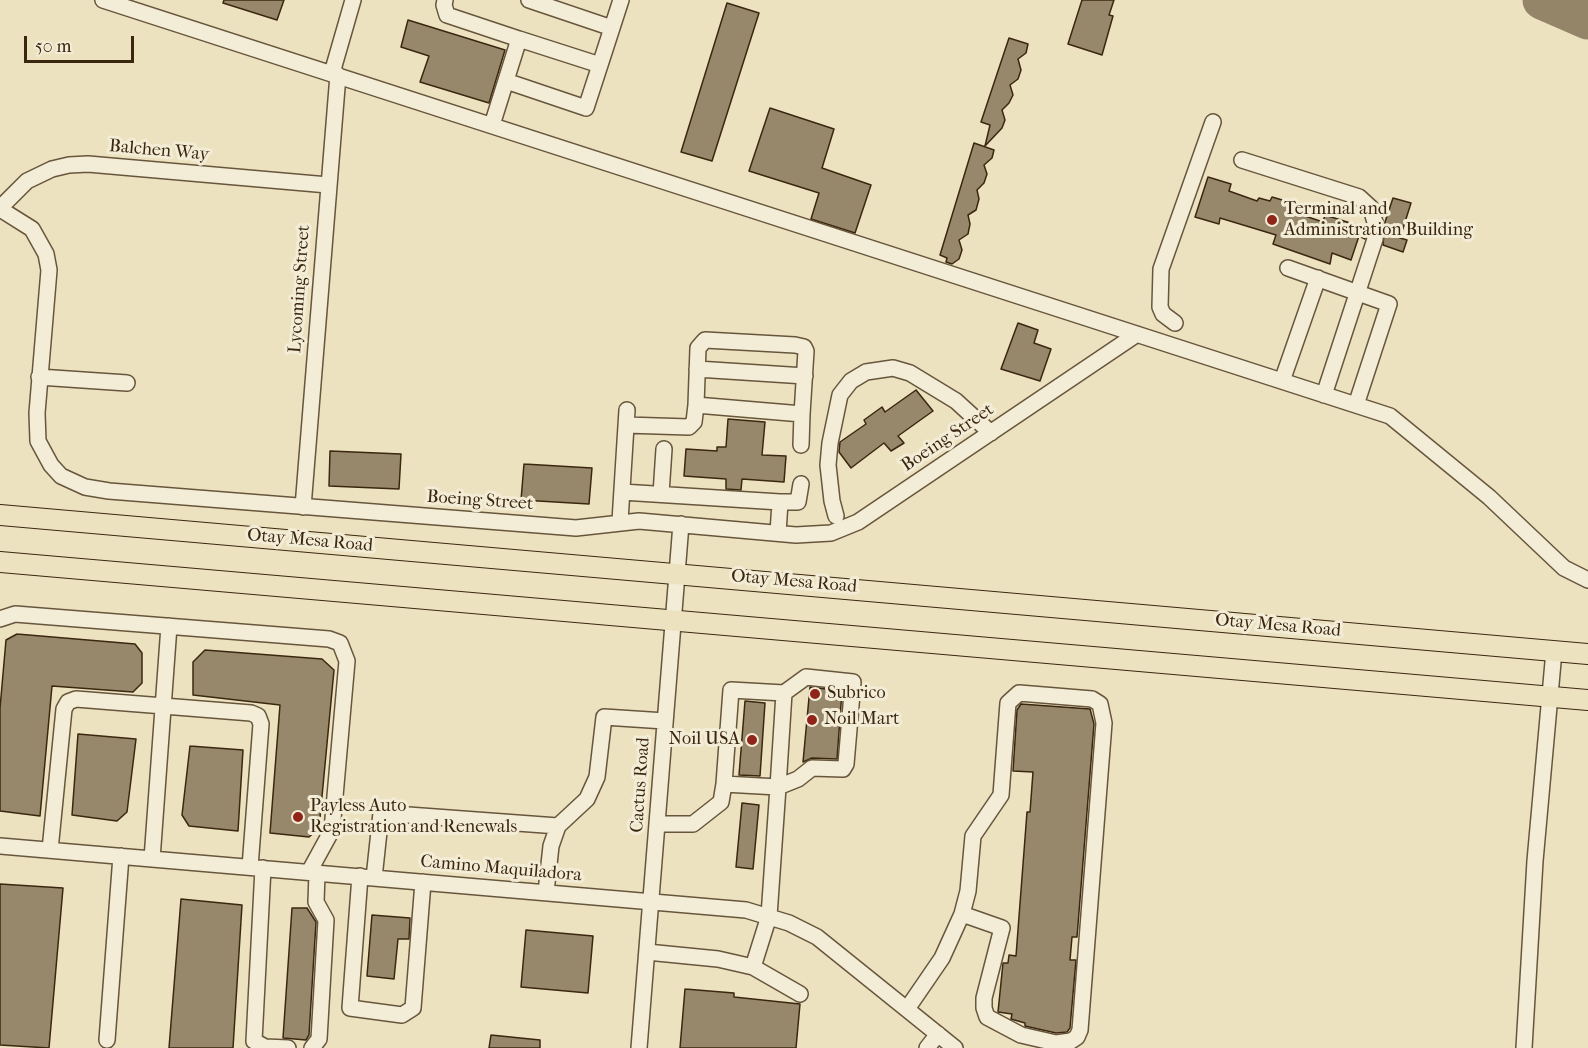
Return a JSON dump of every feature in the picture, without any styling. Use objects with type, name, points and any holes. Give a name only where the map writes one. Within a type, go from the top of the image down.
[{"type":"main road","name":"Otay Mesa Road","points":[[0,514],[1588,654]]},
{"type":"main road","points":[[0,562],[1588,700]]},
{"type":"street","points":[[103,0],[1361,406],[1399,421],[1489,497],[1564,568],[1588,580]]},
{"type":"street","name":"Lycoming Street","points":[[303,507],[335,74],[353,0]]},
{"type":"street","points":[[445,0],[447,15],[600,65]]},
{"type":"street","points":[[529,0],[612,28]]},
{"type":"street","points":[[506,81],[586,108],[621,0]]},
{"type":"street","points":[[492,125],[519,39]]},
{"type":"street","points":[[1175,323],[1163,314],[1160,307],[1161,269],[1213,122]]},
{"type":"street","points":[[1242,160],[1359,197],[1371,208],[1376,226],[1375,239],[1324,395]]},
{"type":"street","name":"Balchen Way","points":[[0,208],[27,182],[52,169],[69,165],[88,164],[327,185]]},
{"type":"street","name":"Boeing Street","points":[[0,208],[32,229],[46,254],[49,270],[39,377],[38,441],[51,465],[61,476],[72,482],[109,490],[576,528],[620,521],[813,535],[845,529],[1137,334]]},
{"type":"street","points":[[1288,268],[1389,304],[1361,406]]},
{"type":"street","points":[[1282,381],[1318,278]]},
{"type":"street","points":[[620,521],[626,417],[689,427],[694,422],[696,405],[698,348],[705,340],[804,347],[805,376],[801,445]]},
{"type":"street","points":[[836,516],[828,465],[830,443],[840,396],[851,381],[866,372],[893,368],[910,372],[956,401],[991,433]]},
{"type":"street","points":[[697,369],[805,376]]},
{"type":"street","points":[[39,377],[127,383]]},
{"type":"street","points":[[696,405],[802,414]]},
{"type":"street","points":[[662,494],[664,449]]},
{"type":"street","points":[[622,492],[798,502],[801,484]]},
{"type":"street","points":[[778,533],[780,502]]},
{"type":"street","name":"Cactus Road","points":[[639,1048],[681,524]]},
{"type":"street","points":[[0,619],[15,614],[329,639],[340,643],[347,661],[332,830],[313,872],[316,902],[326,920],[319,1039],[312,1048]]},
{"type":"street","points":[[152,859],[169,626]]},
{"type":"street","points":[[1524,1048],[1535,861],[1554,651]]},
{"type":"street","points":[[657,824],[693,824],[721,802],[731,690],[784,693],[806,677],[853,682],[846,764],[843,769],[812,768],[798,779],[778,787],[724,784]]},
{"type":"street","points":[[753,967],[769,916],[784,693]]},
{"type":"street","points":[[907,1009],[942,958],[962,914],[968,891],[973,836],[1001,795],[1008,703],[1013,696],[1019,693],[1092,699],[1100,704],[1104,723],[1080,1030],[1077,1037],[1071,1041],[1056,1043],[1021,1035],[987,1017],[984,998],[1002,928],[962,914]]},
{"type":"street","points":[[50,850],[64,709],[68,702],[76,699],[251,713],[258,716],[261,724],[254,1041],[265,1047],[288,1048]]},
{"type":"street","points":[[546,892],[551,846],[558,826],[587,799],[597,777],[604,717],[665,722]]},
{"type":"street","points":[[423,882],[413,1008],[402,1015],[355,1011],[350,1008],[367,877],[381,813],[558,826]]},
{"type":"street","name":"Camino Maquiladora","points":[[0,846],[727,907],[769,916],[817,937],[955,1048]]},
{"type":"street","points":[[106,1040],[121,856]]},
{"type":"street","points":[[647,952],[718,959],[753,967],[800,994]]},
{"type":"street","points":[[927,1048],[938,1034]]},
{"type":"building","points":[[224,0],[284,0],[277,20],[223,3]]},
{"type":"building","points":[[1082,0],[1114,0],[1109,15],[1113,16],[1102,55],[1068,44]]},
{"type":"building","points":[[727,3],[759,13],[712,161],[681,152]]},
{"type":"building","points":[[408,20],[505,50],[489,103],[420,82],[429,56],[401,47]]},
{"type":"building","points":[[1009,38],[1028,44],[1026,53],[1018,59],[1021,70],[1018,79],[1010,85],[1013,95],[1002,110],[1005,120],[1002,128],[985,146],[990,125],[981,122]]},
{"type":"building","points":[[770,108],[834,129],[822,168],[871,185],[855,233],[811,219],[819,193],[749,171]]},
{"type":"building","points":[[974,143],[994,150],[992,158],[984,165],[987,174],[984,183],[977,190],[979,199],[976,210],[968,215],[970,224],[968,234],[959,240],[962,250],[959,259],[952,264],[946,262],[947,258],[940,255]]},
{"type":"building","name":"Terminal and Administration Building","points":[[1208,177],[1231,184],[1229,191],[1257,201],[1259,198],[1270,201],[1272,197],[1296,204],[1293,212],[1323,222],[1325,215],[1366,228],[1365,239],[1359,236],[1351,260],[1332,253],[1330,264],[1273,244],[1276,235],[1220,218],[1219,224],[1195,217]]},
{"type":"building","points":[[1393,198],[1411,203],[1400,238],[1407,240],[1403,252],[1383,245],[1385,222]]},
{"type":"building","points":[[1018,323],[1038,330],[1034,343],[1051,349],[1040,381],[1001,369]]},
{"type":"building","points":[[916,390],[933,411],[898,436],[904,443],[891,451],[884,443],[851,468],[839,452],[840,442],[866,424],[864,420],[882,407],[885,412]]},
{"type":"building","points":[[728,419],[765,422],[762,455],[786,456],[784,482],[742,479],[741,490],[726,489],[726,479],[684,476],[686,449],[717,451],[717,447],[726,447]]},
{"type":"building","points":[[330,451],[401,454],[399,489],[329,486]]},
{"type":"building","points":[[524,464],[592,468],[589,504],[521,500]]},
{"type":"building","points":[[17,634],[135,644],[142,653],[142,683],[133,692],[52,686],[40,816],[0,811],[0,708],[6,640]]},
{"type":"building","points":[[205,650],[322,659],[334,670],[319,828],[309,837],[270,833],[280,705],[193,695],[193,662]]},
{"type":"building","points":[[810,687],[842,691],[837,759],[812,758],[803,762]]},
{"type":"building","name":"Noil USA","points":[[745,701],[765,703],[760,776],[739,775]]},
{"type":"building","points":[[1021,704],[1090,709],[1094,724],[1077,937],[1072,937],[1070,960],[1076,960],[1070,1028],[1067,1032],[1056,1033],[1025,1026],[1025,1023],[1011,1019],[1012,1014],[998,1012],[1003,963],[1008,963],[1009,955],[1016,956],[1027,812],[1030,812],[1033,772],[1013,771],[1017,710]]},
{"type":"building","points":[[78,734],[136,739],[127,812],[117,821],[72,815]]},
{"type":"building","points":[[190,746],[243,750],[238,831],[189,826],[182,815]]},
{"type":"building","name":"Noil USA","points":[[742,803],[759,805],[753,869],[736,867]]},
{"type":"building","points":[[0,884],[63,888],[49,1048],[0,1045]]},
{"type":"building","points":[[181,899],[242,905],[233,1048],[169,1048]]},
{"type":"building","points":[[292,908],[307,908],[316,922],[309,1035],[306,1040],[283,1038]]},
{"type":"building","points":[[372,915],[410,918],[409,939],[398,939],[394,979],[367,976]]},
{"type":"building","points":[[526,930],[593,936],[588,993],[521,987]]},
{"type":"building","points":[[685,989],[734,993],[734,997],[800,1004],[796,1048],[680,1048]]},
{"type":"building","points":[[491,1035],[540,1040],[540,1048],[489,1048]]},
{"type":"taxiway","points":[[1542,0],[1588,20]]},
{"type":"place","name":"Terminal and Administration Building","points":[[1272,220]]},
{"type":"place","name":"Subrico","points":[[815,694]]},
{"type":"place","name":"Noil Mart","points":[[812,720]]},
{"type":"place","name":"Noil USA","points":[[752,740]]},
{"type":"place","name":"Payless Auto Registration and Renewals","points":[[298,817]]}]
